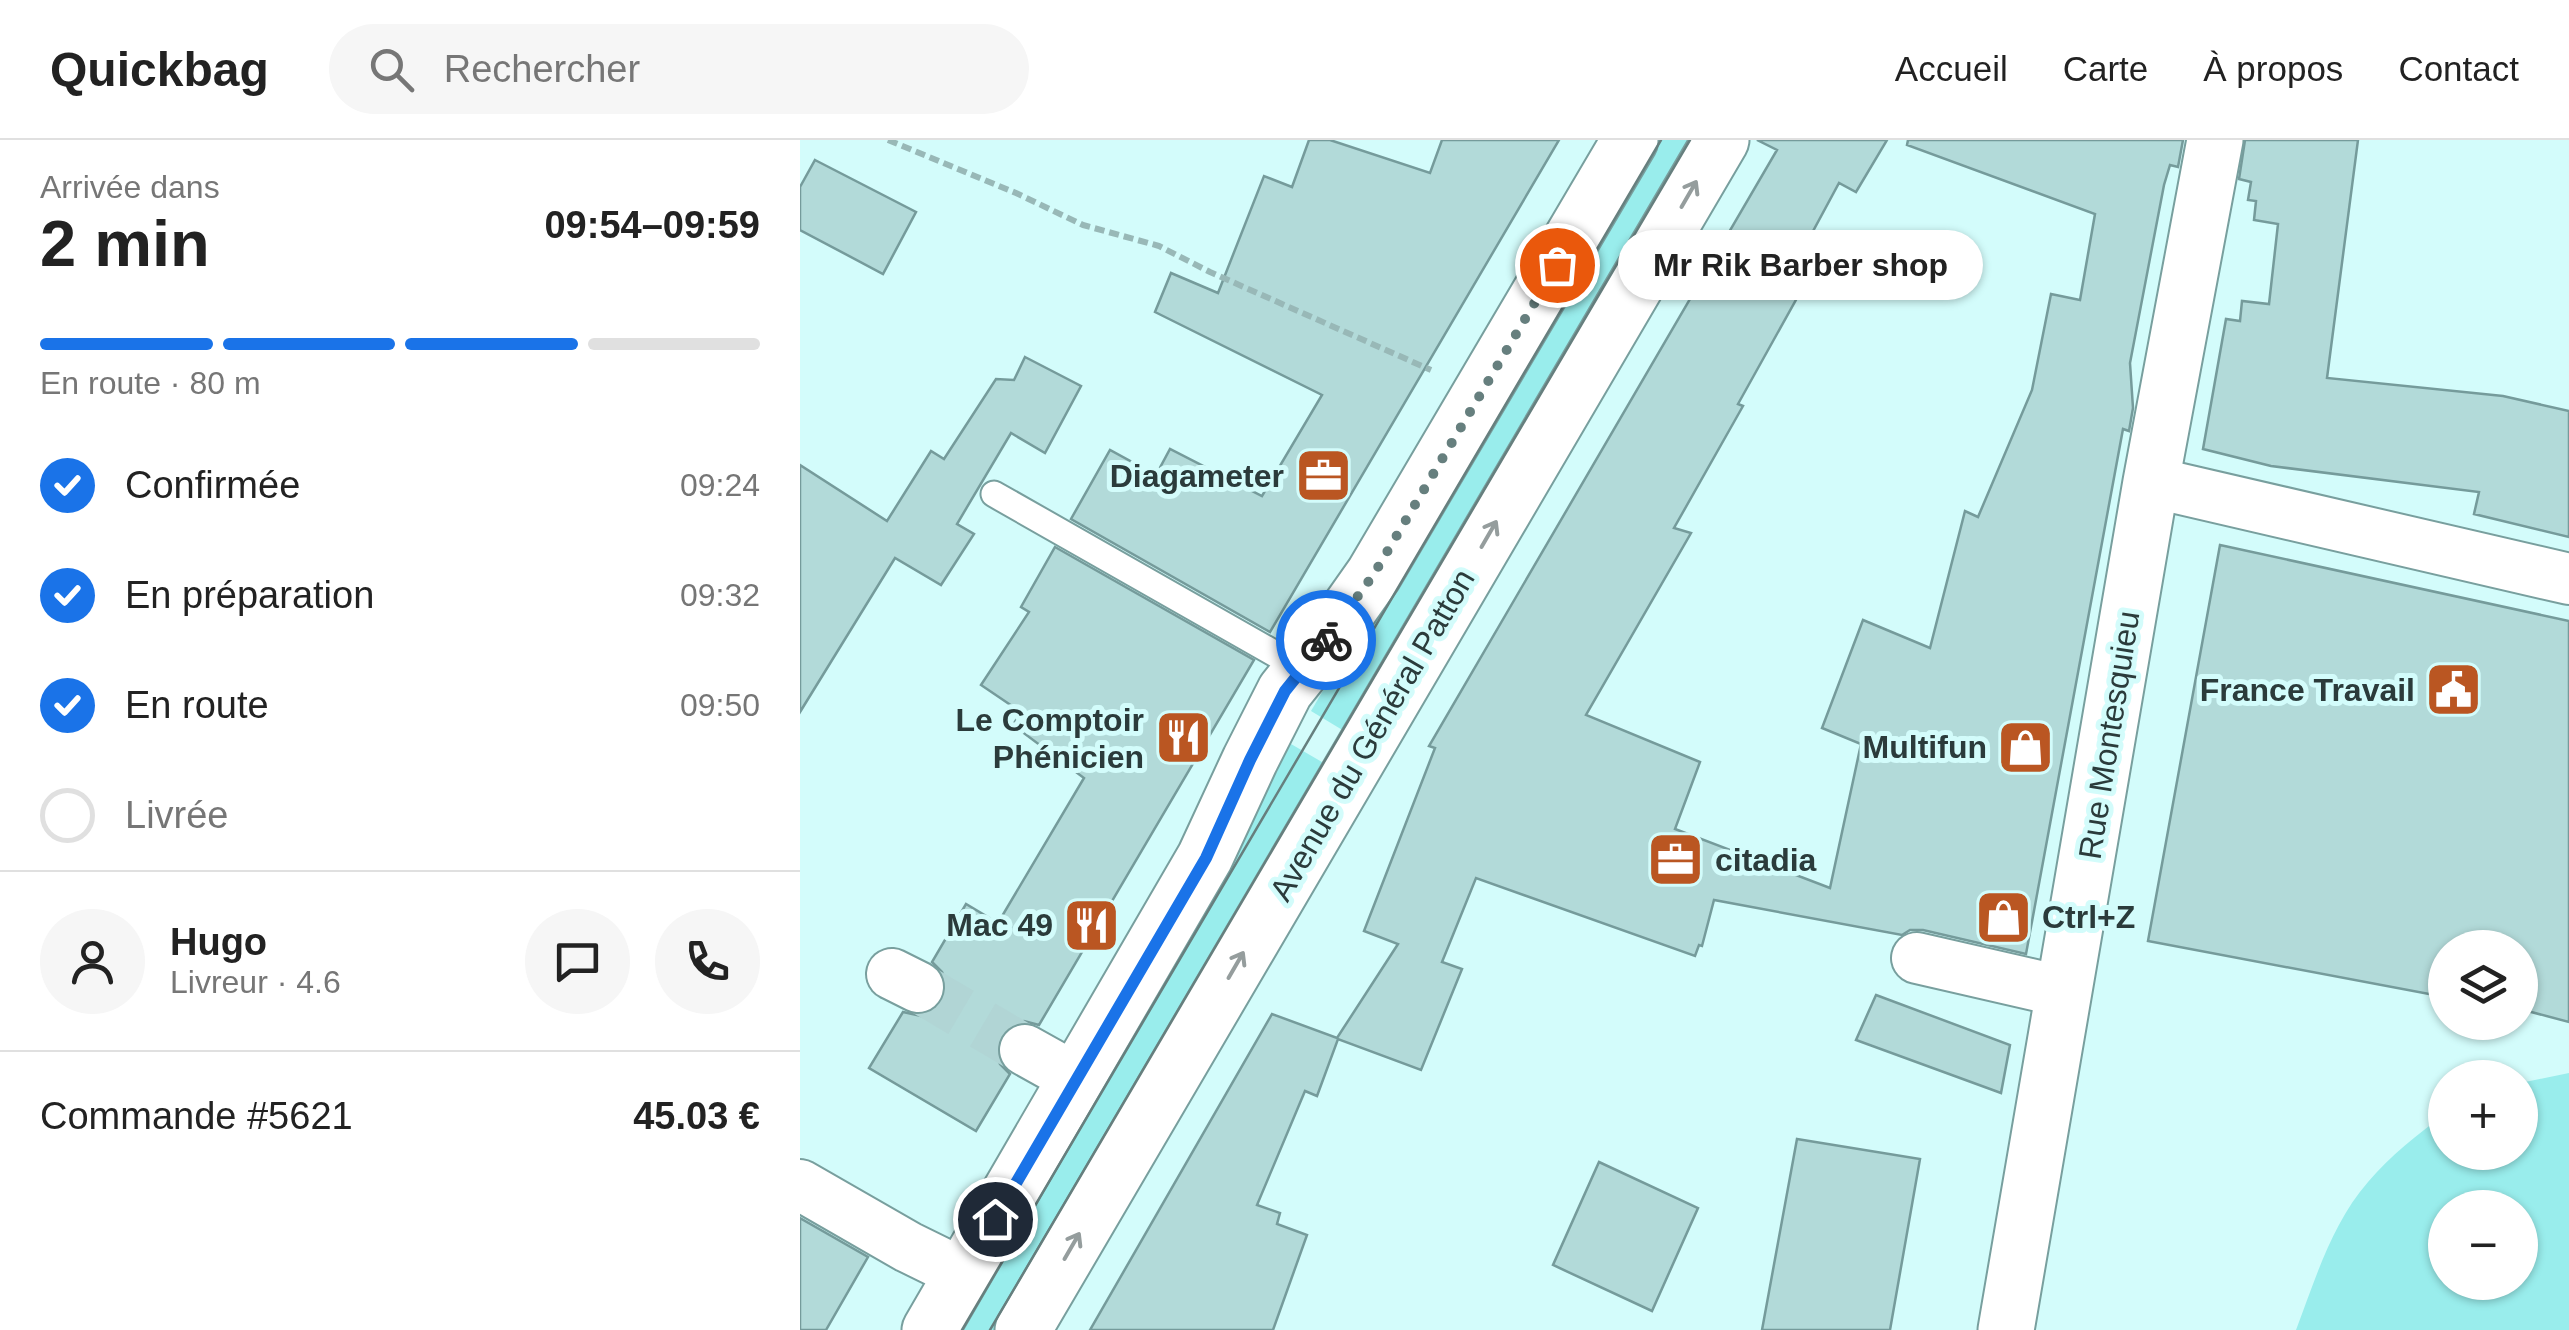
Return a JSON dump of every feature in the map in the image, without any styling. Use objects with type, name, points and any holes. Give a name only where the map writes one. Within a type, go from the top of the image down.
[{"type":"street","points":[[930,1330],[1206,858],[1274,710],[1300,668],[1344,618],[1374,574],[1630,140]]},
{"type":"street","name":"Avenue du Général Patton","points":[[1023,1330],[1721,140]]},
{"type":"street","name":"Rue Montesquieu","points":[[2006,1330],[2151,482],[2215,140]]},
{"type":"street","points":[[2151,482],[2569,578]]},
{"type":"street","points":[[1917,958],[2064,992]]},
{"type":"street","points":[[1025,1050],[1077,1079]]},
{"type":"street","points":[[800,1185],[963,1274]]},
{"type":"lane","points":[[994,494],[1300,668]]},
{"type":"path","points":[[888,140],[1016,192],[1083,225],[1158,246],[1441,375]]},
{"type":"shaded area","points":[[1647,140],[1704,140],[1354,737],[1311,711]]},
{"type":"shaded area","points":[[1291,744],[1334,769],[1005,1330],[948,1330]]},
{"type":"shaded area","points":[[2569,1073],[2569,1330],[2296,1330],[2344,1215],[2377,1172],[2428,1127],[2428,1170],[2538,1170],[2538,1079]]},
{"type":"building","points":[[1309,140],[1330,140],[1430,173],[1442,140],[1559,140],[1270,632],[1071,519],[1110,450],[1156,475],[1170,449],[1262,496],[1322,395],[1155,312],[1171,273],[1218,293],[1264,176],[1292,187]]},
{"type":"building","points":[[1757,140],[1887,140],[1856,192],[1839,183],[1791,272],[1807,280],[1738,404],[1743,406],[1674,528],[1691,533],[1586,715],[1700,762],[1675,829],[1830,888],[1861,744],[1822,728],[1863,620],[1930,648],[1965,511],[1978,517],[2032,390],[2051,294],[2080,300],[2095,214],[1907,145],[1908,140],[2183,140],[2178,167],[2170,165],[2164,185],[2130,363],[2133,408],[2129,431],[2123,429],[2026,954],[1923,930],[1910,930],[1902,935],[1714,900],[1702,946],[1699,945],[1695,956],[1476,878],[1442,962],[1462,969],[1421,1070],[1338,1039],[1317,1096],[1305,1091],[1257,1205],[1280,1213],[1277,1224],[1307,1235],[1273,1330],[1090,1330],[1272,1014],[1337,1038],[1398,944],[1364,931],[1435,748],[1429,746],[1777,150]]},
{"type":"building","points":[[2245,140],[2358,140],[2327,378],[2503,396],[2569,411],[2569,537],[2474,514],[2479,492],[2271,466],[2203,449],[2226,319],[2240,321],[2242,301],[2269,304],[2278,224],[2254,220],[2256,201],[2248,200],[2251,182],[2239,179]]},
{"type":"building","points":[[815,160],[916,212],[883,274],[800,230],[800,187]]},
{"type":"building","points":[[1025,357],[1081,386],[1045,453],[1011,433],[957,524],[974,534],[941,585],[895,558],[800,712],[800,465],[887,521],[931,451],[944,459],[996,379],[1014,380]]},
{"type":"building","points":[[2220,545],[2569,621],[2569,1022],[2538,1014],[2538,930],[2428,930],[2428,994],[2148,941]]},
{"type":"building","points":[[1055,547],[1254,660],[1039,1025],[1024,1021],[1011,1025],[1000,1035],[996,1051],[1000,1064],[1010,1074],[976,1131],[869,1068],[903,1012],[921,1016],[943,1001],[947,984],[932,962],[966,904],[998,923],[1084,778],[1013,725],[1021,712],[981,685],[1029,612],[1021,607]]},
{"type":"building","points":[[1876,995],[2010,1045],[2001,1093],[1856,1040]]},
{"type":"building","points":[[1797,1139],[1920,1159],[1890,1330],[1762,1330]]},
{"type":"building","points":[[1599,1162],[1698,1208],[1652,1311],[1553,1265]]},
{"type":"building","points":[[800,1218],[868,1257],[826,1330],[800,1330]]},
{"type":"tunnel","points":[[918,987],[1025,1050]]},
{"type":"tram line","points":[[962,1330],[1661,140]]},
{"type":"tram line","points":[[990,1330],[1690,140]]},
{"type":"way so far","points":[[1326,640],[1374,574],[1557,265]]},
{"type":"place","name":"Mr Rik Barber shop","points":[[1557,265]]},
{"type":"place","name":"Diagameter","points":[[1323,476]]},
{"type":"place","name":"France Travail","points":[[2454,690]]},
{"type":"place","name":"Le Comptoir Phénicien","points":[[1183,738]]},
{"type":"place","name":"Multifun","points":[[2026,747]]},
{"type":"place","name":"citadia","points":[[1676,860]]},
{"type":"place","name":"Ctrl+Z","points":[[2003,917]]},
{"type":"place","name":"Mac 49","points":[[1092,925]]},
{"type":"route","points":[[995,1219],[1206,858],[1285,691],[1326,640]]}]
